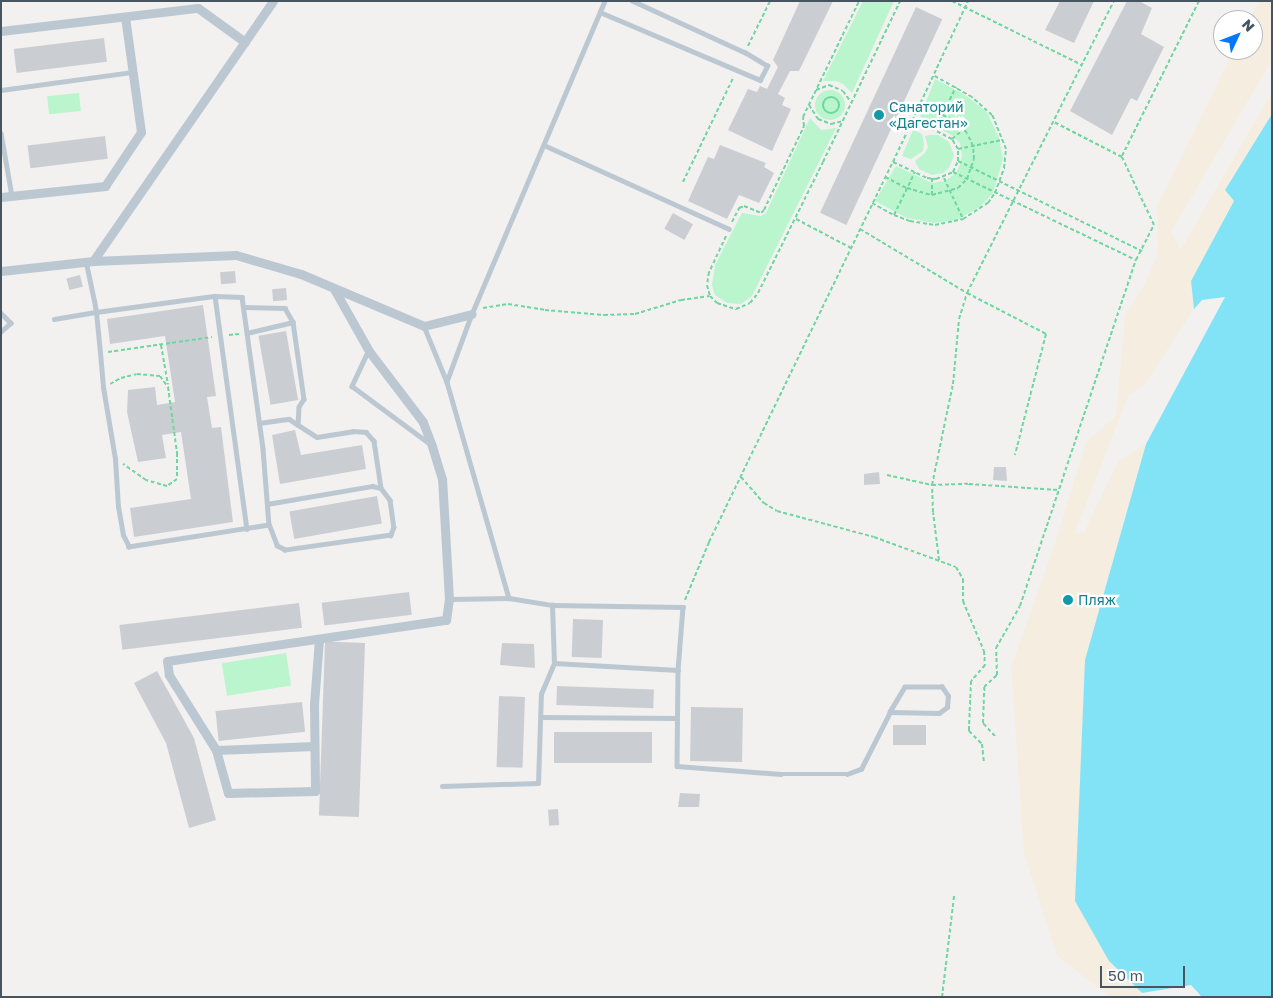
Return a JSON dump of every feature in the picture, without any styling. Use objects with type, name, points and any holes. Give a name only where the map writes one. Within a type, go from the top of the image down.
[{"type":"street","points":[[89,262],[273,1]]},
{"type":"street","points":[[1,31],[198,8],[245,42]]},
{"type":"street","points":[[1,197],[105,186],[141,132],[125,17]]},
{"type":"street","points":[[1,270],[89,262],[236,255],[301,274],[424,326],[472,314]]},
{"type":"street","points":[[319,639],[314,704],[315,791],[228,793],[216,750],[169,674],[166,661],[446,620],[450,599],[442,479],[432,446],[423,422],[369,351],[334,289]]},
{"type":"street","points":[[216,750],[314,746]]},
{"type":"lane","points":[[447,382],[472,314],[604,1]]},
{"type":"lane","points":[[600,12],[760,80],[767,66],[745,53],[632,1]]},
{"type":"lane","points":[[1,90],[133,72]]},
{"type":"lane","points":[[1,133],[12,196]]},
{"type":"lane","points":[[544,145],[729,229]]},
{"type":"lane","points":[[89,262],[103,387],[115,460],[118,507],[123,536],[130,547],[269,525]]},
{"type":"lane","points":[[215,296],[248,529]]},
{"type":"lane","points":[[54,319],[215,296],[242,297],[259,423],[269,525],[278,546],[285,550],[391,535],[394,526],[390,500],[382,488],[374,441],[366,432],[353,431],[317,436],[289,419],[259,423]]},
{"type":"lane","points":[[243,307],[284,308],[293,322],[304,399],[299,407],[298,425]]},
{"type":"lane","points":[[1,313],[11,324],[1,332]]},
{"type":"lane","points":[[246,333],[293,322]]},
{"type":"lane","points":[[424,326],[447,382],[509,598]]},
{"type":"lane","points":[[369,351],[352,386],[432,446]]},
{"type":"lane","points":[[268,504],[372,486],[382,488]]},
{"type":"lane","points":[[450,599],[509,598],[552,605],[683,607],[678,670],[677,766],[781,774],[847,774],[862,768],[890,712],[906,687],[942,687],[948,696],[947,707],[939,713],[890,712]]},
{"type":"lane","points":[[442,786],[538,783],[542,694],[554,664],[552,605]]},
{"type":"lane","points":[[554,664],[678,670]]},
{"type":"lane","points":[[541,717],[677,718]]},
{"type":"path","points":[[745,53],[770,1]]},
{"type":"path","points":[[859,1],[803,117],[804,126],[764,210],[762,213],[744,206],[739,208],[709,272],[707,285],[710,296],[717,303],[728,308],[736,309],[750,303],[758,292],[796,219],[900,1]]},
{"type":"path","points":[[952,1],[1082,65]]},
{"type":"path","points":[[683,607],[709,542],[886,177],[968,1]]},
{"type":"path","points":[[939,560],[933,512],[932,485],[953,384],[959,319],[967,293],[1020,192],[1114,1]]},
{"type":"path","points":[[1122,157],[1199,1]]},
{"type":"path","points":[[683,182],[736,71]]},
{"type":"path","points":[[872,203],[894,215],[935,225],[963,218],[988,203],[995,193],[1004,168],[1006,149],[992,115],[972,96],[933,75]]},
{"type":"path","points":[[816,90],[829,85],[843,91],[851,102]]},
{"type":"path","points":[[935,129],[956,87]]},
{"type":"path","points":[[829,97],[838,101],[838,107],[833,112],[828,112],[824,108],[823,103],[829,97]]},
{"type":"path","points":[[886,177],[907,188],[932,195],[958,188],[967,179],[974,159],[973,146],[964,128],[942,114],[920,104]]},
{"type":"path","points":[[809,105],[818,119],[830,124],[843,121]]},
{"type":"path","points":[[893,162],[932,178],[944,178],[953,172],[958,161],[958,149],[952,139],[913,119]]},
{"type":"path","points":[[995,736],[983,723],[984,687],[997,675],[996,648],[1020,606],[1136,260],[1154,225],[1122,157],[1054,122]]},
{"type":"path","points":[[952,139],[964,128]]},
{"type":"path","points":[[958,149],[1003,140]]},
{"type":"path","points":[[958,161],[1142,251]]},
{"type":"path","points":[[894,215],[915,172]]},
{"type":"path","points":[[953,172],[1136,260]]},
{"type":"path","points":[[932,178],[932,195]]},
{"type":"path","points":[[944,178],[963,218]]},
{"type":"path","points":[[796,219],[851,248]]},
{"type":"path","points":[[860,229],[967,293],[1046,334],[1015,455]]},
{"type":"path","points":[[472,314],[484,308],[508,304],[574,312],[635,314],[681,300],[710,296]]},
{"type":"path","points":[[100,353],[246,333]]},
{"type":"path","points":[[115,460],[146,480],[167,486],[177,479],[177,453],[161,345]]},
{"type":"path","points":[[103,387],[121,378],[137,374],[160,376],[168,387]]},
{"type":"path","points":[[887,475],[932,485],[969,484],[1059,490]]},
{"type":"path","points":[[741,477],[764,503],[777,511],[874,537],[956,567],[963,579],[962,601],[984,651],[984,666],[972,681],[969,727],[982,744],[984,762]]},
{"type":"path","points":[[942,997],[954,896]]},
{"type":"green space","points":[[863,1],[894,1],[852,93],[843,84],[836,81],[823,81]]},
{"type":"green space","points":[[935,79],[965,95],[987,112],[999,138],[1003,159],[993,193],[981,206],[957,220],[934,223],[907,218],[875,201],[896,166],[932,183],[945,181],[956,173],[962,156],[960,143],[953,136],[920,117]]},
{"type":"green space","points":[[830,90],[840,95],[845,105],[840,115],[830,120],[820,115],[815,105],[820,95]]},
{"type":"green space","points":[[79,93],[81,111],[49,114],[47,96]]},
{"type":"green space","points":[[810,118],[821,130],[836,128],[752,296],[741,304],[727,303],[715,295],[712,285],[715,265],[742,213],[761,216],[766,213]]},
{"type":"green space","points":[[913,130],[922,134],[924,144],[923,151],[911,159],[902,156]]},
{"type":"green space","points":[[938,135],[949,142],[954,155],[949,168],[943,173],[932,175],[919,169],[915,161],[925,153],[928,147],[925,136]]},
{"type":"green space","points":[[286,653],[291,686],[227,696],[222,663]]},
{"type":"sand","points":[[1259,1],[1272,1],[1272,60],[1171,232],[1181,249],[1272,92],[1272,114],[1225,189],[1235,201],[1191,281],[1194,309],[1146,383],[1128,396],[1075,533],[1084,532],[1118,462],[1146,444],[1085,660],[1109,961],[1142,993],[1138,997],[1110,997],[1057,956],[1024,854],[1011,667],[1056,540],[1086,442],[1116,416],[1125,315],[1144,285],[1158,254],[1157,206],[1229,60],[1263,60],[1263,10],[1254,10]]},
{"type":"water","points":[[1272,114],[1272,997],[1202,997],[1191,985],[1142,993],[1109,961],[1075,901],[1085,660],[1146,444],[1225,297],[1202,300],[1194,309],[1191,281],[1234,201],[1225,190]]},
{"type":"building","points":[[800,1],[833,1],[799,71],[790,71],[778,94],[785,98],[782,105],[791,109],[772,151],[728,130],[748,89],[757,92],[760,86],[767,89],[778,67],[773,60]]},
{"type":"building","points":[[1060,1],[1094,1],[1074,43],[1045,30]]},
{"type":"building","points":[[1127,1],[1139,1],[1152,8],[1141,34],[1164,47],[1137,101],[1131,98],[1112,135],[1070,111]]},
{"type":"building","name":"Санаторий «Дагестан»","points":[[916,7],[942,19],[846,225],[820,213]]},
{"type":"building","points":[[104,38],[107,62],[17,73],[14,49]]},
{"type":"building","points":[[105,136],[108,159],[30,168],[28,146]]},
{"type":"building","points":[[720,145],[766,163],[764,167],[774,173],[759,203],[739,195],[727,219],[688,201],[708,157],[714,159]]},
{"type":"building","points":[[673,213],[693,224],[684,240],[664,229]]},
{"type":"building","points":[[235,271],[236,283],[221,284],[220,272]]},
{"type":"building","points":[[80,275],[83,287],[69,290],[66,278]]},
{"type":"building","points":[[286,288],[287,300],[273,301],[272,289]]},
{"type":"building","points":[[203,305],[216,396],[207,397],[212,428],[221,427],[233,522],[134,537],[130,508],[191,499],[181,432],[162,435],[166,458],[138,462],[127,412],[128,390],[155,387],[157,405],[175,402],[165,336],[110,344],[107,319]]},
{"type":"building","points":[[286,331],[298,400],[271,405],[258,336]]},
{"type":"building","points":[[295,430],[301,455],[362,445],[366,469],[280,484],[272,435]]},
{"type":"building","points":[[994,467],[1006,467],[1007,481],[993,480]]},
{"type":"building","points":[[879,472],[880,484],[864,485],[864,474]]},
{"type":"building","points":[[377,496],[382,524],[294,539],[289,511]]},
{"type":"building","points":[[409,592],[412,615],[324,626],[322,603]]},
{"type":"building","points":[[299,603],[302,628],[122,650],[119,625]]},
{"type":"building","points":[[573,619],[603,620],[602,658],[572,657]]},
{"type":"building","points":[[325,642],[365,643],[359,817],[319,815]]},
{"type":"building","points":[[502,643],[534,644],[535,668],[500,665]]},
{"type":"building","points":[[157,671],[194,738],[216,820],[189,828],[166,743],[134,683]]},
{"type":"building","points":[[557,686],[654,689],[653,708],[556,705]]},
{"type":"building","points":[[499,696],[525,697],[523,768],[497,767]]},
{"type":"building","points":[[302,702],[305,732],[219,741],[215,711]]},
{"type":"building","points":[[691,707],[743,708],[742,762],[690,761]]},
{"type":"building","points":[[893,725],[926,725],[926,745],[893,745]]},
{"type":"building","points":[[554,732],[652,732],[652,763],[554,763]]},
{"type":"building","points":[[680,793],[700,794],[699,807],[678,807]]},
{"type":"building","points":[[558,809],[559,825],[549,826],[548,810]]},
{"type":"place","name":"Санаторий «Дагестан»","points":[[879,115]]},
{"type":"place","name":"Пляж","points":[[1068,600]]}]
